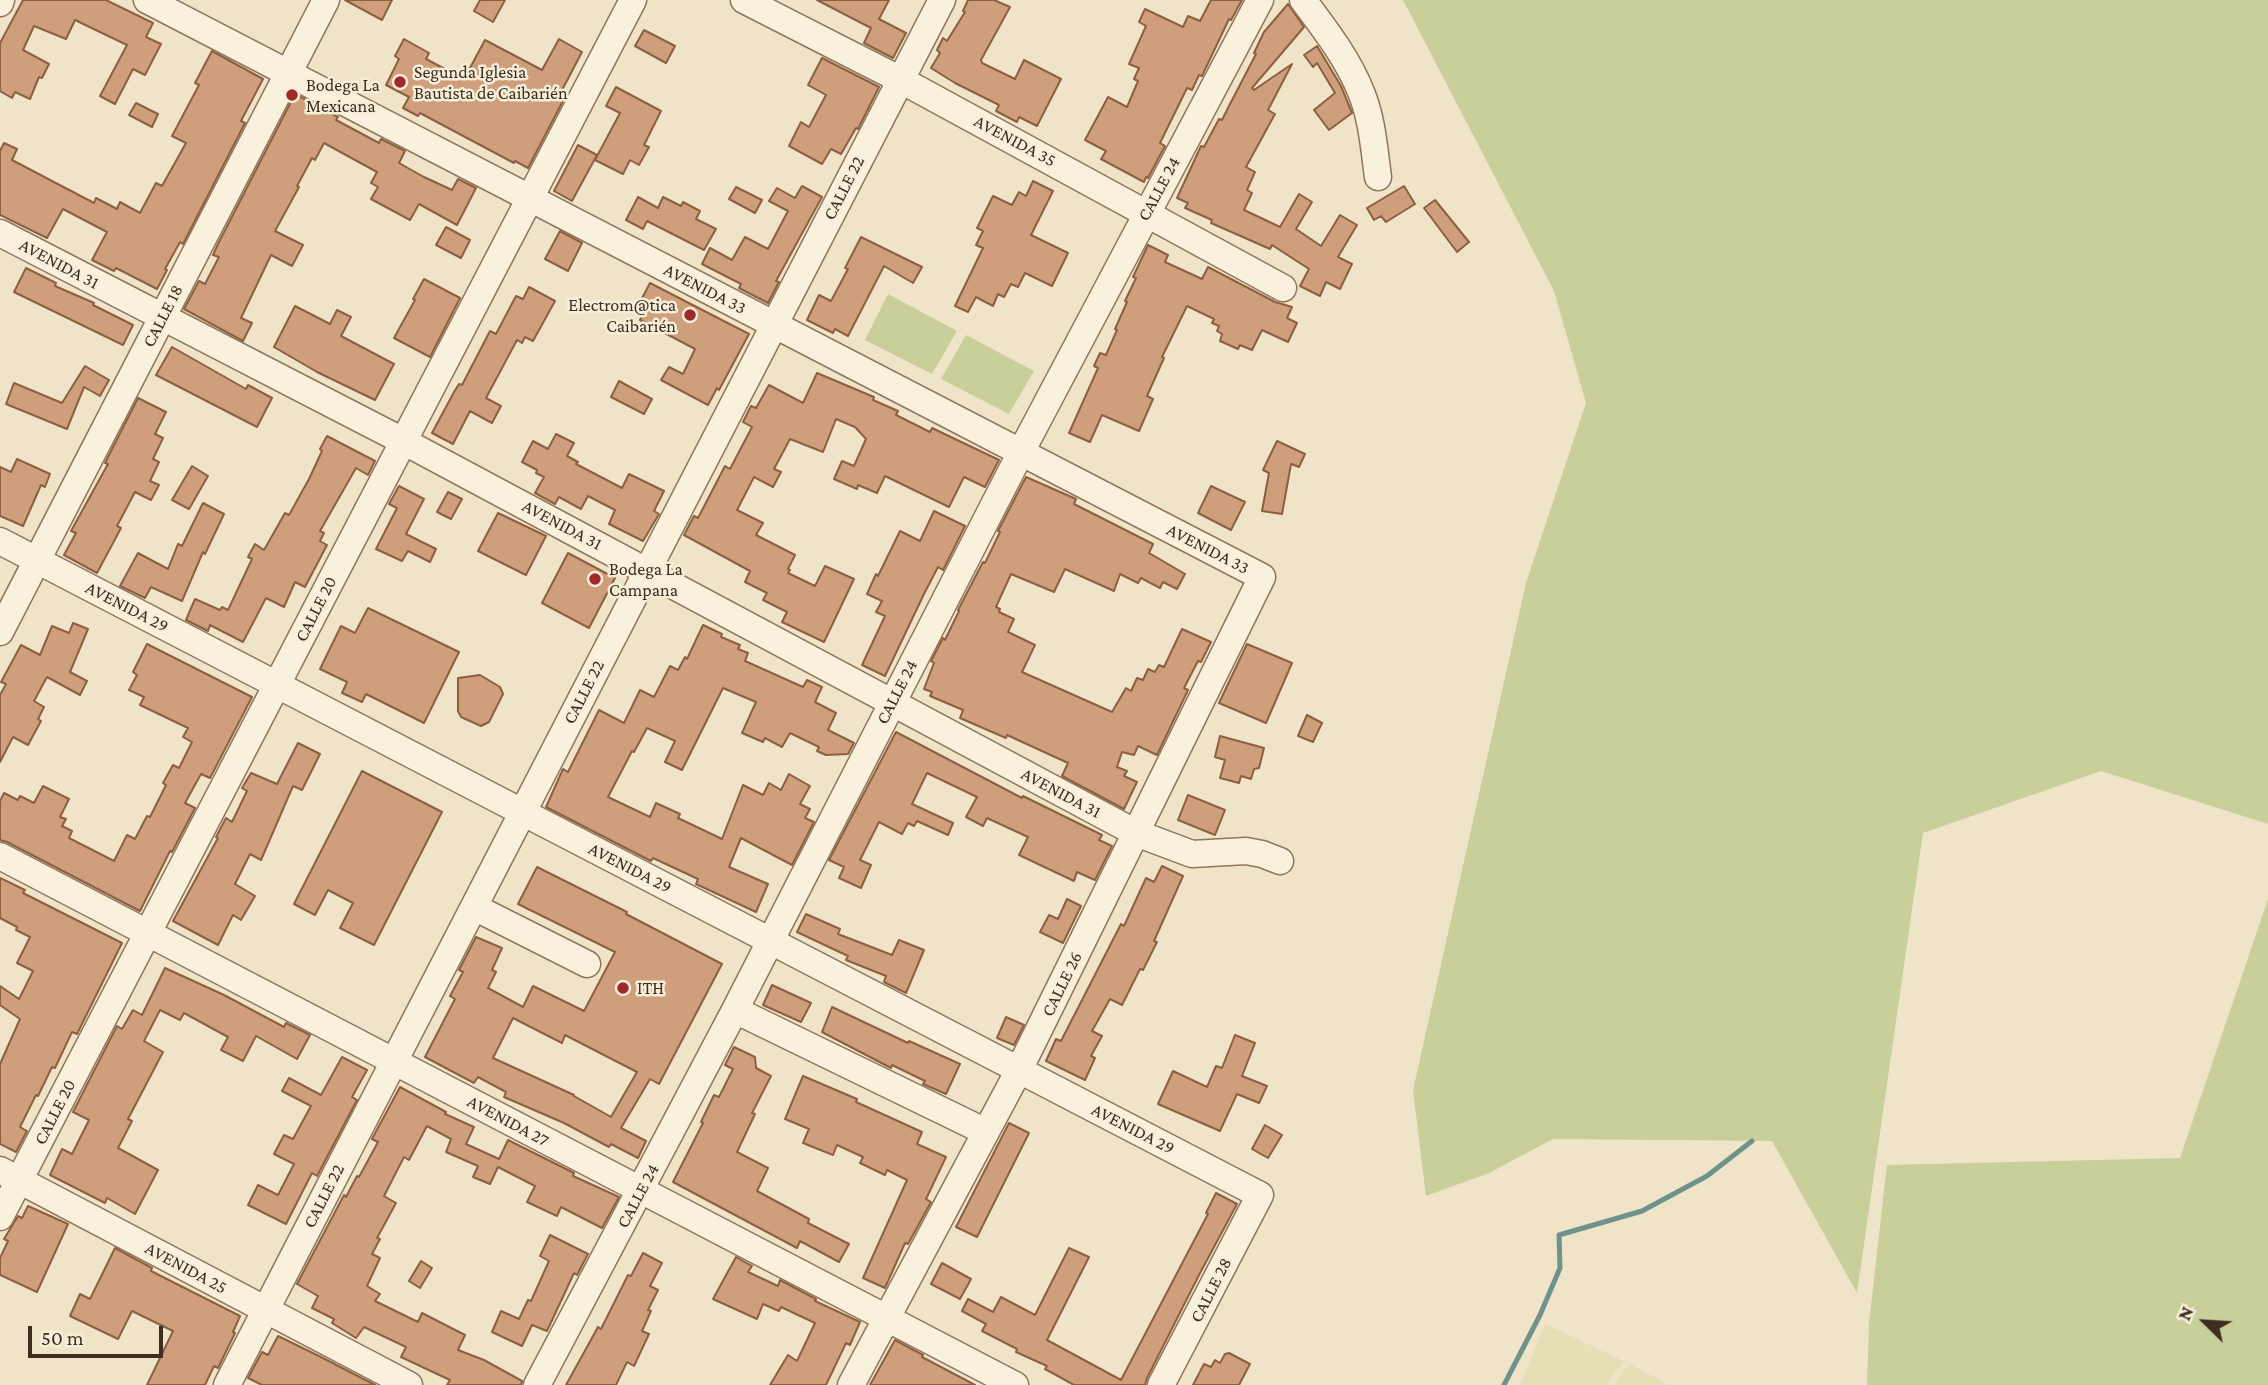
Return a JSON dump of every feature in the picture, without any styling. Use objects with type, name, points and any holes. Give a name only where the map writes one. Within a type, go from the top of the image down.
[{"type":"street","name":"AVENIDA 33","points":[[147,0],[1262,577]]},
{"type":"street","name":"CALLE 18","points":[[0,632],[326,0]]},
{"type":"street","name":"CALLE 20","points":[[0,1217],[10,1175],[148,933],[633,0]]},
{"type":"street","name":"AVENIDA 35","points":[[744,0],[901,80],[1283,288]]},
{"type":"street","name":"CALLE 22","points":[[227,1385],[942,0]]},
{"type":"street","name":"CALLE 24","points":[[537,1385],[771,941],[1021,452],[1260,0]]},
{"type":"street","points":[[1303,0],[1345,61],[1361,91],[1372,131],[1378,177]]},
{"type":"street","name":"AVENIDA 31","points":[[0,233],[403,441],[1136,833],[1192,853],[1246,850],[1280,861]]},
{"type":"street","name":"AVENIDA 29","points":[[0,541],[1260,1195]]},
{"type":"street","name":"CALLE 26","points":[[851,1385],[1019,1070],[1262,577]]},
{"type":"street","name":"AVENIDA 27","points":[[0,856],[1015,1385]]},
{"type":"street","points":[[474,906],[587,964]]},
{"type":"street","points":[[735,1010],[986,1132]]},
{"type":"street","name":"AVENIDA 25","points":[[10,1175],[410,1385]]},
{"type":"street","name":"CALLE 28","points":[[1161,1385],[1260,1195]]},
{"type":"shaded area","points":[[1545,1324],[1624,1361],[1606,1385],[1520,1385]]},
{"type":"shaded area","points":[[1629,1364],[1670,1385],[1613,1385]]},
{"type":"green space","points":[[1403,0],[2268,0],[2268,824],[2101,771],[1923,833],[1857,1293],[1772,1141],[1553,1139],[1489,1173],[1426,1196],[1413,1090],[1526,583],[1586,403],[1554,291]]},
{"type":"green space","points":[[888,294],[957,331],[932,374],[865,340]]},
{"type":"green space","points":[[966,335],[1034,371],[1009,414],[941,379]]},
{"type":"green space","points":[[2268,899],[2268,1385],[1867,1385],[1869,1323],[1887,1165],[2180,1158]]},
{"type":"building","points":[[23,0],[106,0],[153,23],[146,37],[161,44],[145,75],[133,69],[115,104],[100,96],[127,45],[75,20],[66,39],[34,26],[23,50],[49,64],[42,78],[39,77],[30,99],[15,92],[12,98],[0,91],[0,43]]},
{"type":"building","points":[[345,0],[392,0],[382,20]]},
{"type":"building","points":[[480,0],[505,0],[493,22],[474,11]]},
{"type":"building","points":[[817,0],[889,0],[879,19],[906,33],[893,58],[864,43],[871,28]]},
{"type":"building","points":[[968,0],[994,0],[1010,7],[981,60],[982,63],[1015,79],[1024,60],[1061,79],[1037,126],[1019,117],[1017,122],[996,111],[999,105],[931,68],[940,53],[937,50],[943,38],[947,41],[965,12],[963,11]]},
{"type":"building","points":[[1211,0],[1242,0],[1231,20],[1229,19],[1202,76],[1199,75],[1192,90],[1187,88],[1160,143],[1165,146],[1144,182],[1101,159],[1106,151],[1085,140],[1108,97],[1127,107],[1138,81],[1134,79],[1139,68],[1129,64],[1146,26],[1139,22],[1145,9],[1183,27],[1188,16],[1200,21]]},
{"type":"building","points":[[1288,4],[1304,27],[1252,88],[1254,90],[1292,64],[1268,110],[1275,114],[1246,167],[1255,172],[1247,190],[1252,193],[1244,210],[1280,227],[1299,194],[1312,202],[1296,229],[1321,246],[1340,215],[1357,225],[1338,257],[1352,264],[1340,289],[1326,282],[1320,296],[1300,286],[1309,269],[1272,245],[1270,249],[1211,223],[1212,220],[1185,208],[1188,203],[1177,198],[1201,146],[1204,147],[1219,119],[1222,120],[1256,54],[1254,53],[1264,32]]},
{"type":"building","points":[[644,30],[675,46],[666,63],[635,46]]},
{"type":"building","points":[[404,39],[429,53],[426,59],[464,79],[485,40],[542,70],[559,39],[582,52],[561,92],[566,95],[528,168],[420,113],[418,116],[403,108],[409,97],[386,85],[399,59],[395,56]]},
{"type":"building","points":[[1317,46],[1341,86],[1352,113],[1329,130],[1314,110],[1335,93],[1317,63],[1313,67],[1304,55]]},
{"type":"building","points":[[212,51],[263,79],[241,121],[245,123],[183,244],[180,242],[165,269],[167,270],[157,289],[116,268],[114,271],[92,260],[107,232],[63,209],[47,238],[0,215],[0,151],[4,143],[17,149],[12,160],[94,203],[96,198],[117,209],[120,202],[140,213],[156,183],[162,186],[186,143],[172,136],[199,85],[195,83]]},
{"type":"building","points":[[822,58],[879,87],[858,129],[856,128],[841,154],[831,149],[822,164],[789,146],[801,122],[809,127],[826,95],[808,85]]},
{"type":"building","points":[[616,87],[661,111],[644,145],[649,147],[639,165],[630,160],[623,174],[595,160],[620,113],[606,106]]},
{"type":"building","points":[[295,94],[379,143],[381,139],[405,151],[399,163],[424,177],[452,190],[458,179],[476,188],[457,225],[419,204],[410,220],[371,199],[378,187],[371,183],[377,172],[324,143],[315,160],[312,158],[275,231],[303,245],[292,266],[271,255],[241,318],[252,323],[243,341],[184,309],[199,281],[205,284],[219,257],[213,255],[218,244]]},
{"type":"building","points":[[136,103],[158,114],[152,127],[129,115]]},
{"type":"building","points":[[578,145],[597,155],[572,201],[554,191]]},
{"type":"building","points":[[1033,181],[1053,191],[1031,235],[1068,253],[1052,286],[1025,273],[1018,287],[1011,284],[1004,297],[998,294],[993,306],[976,297],[968,312],[955,306],[983,248],[976,245],[983,231],[977,228],[993,196],[1012,205],[1019,192],[1026,196]]},
{"type":"building","points":[[802,186],[822,197],[776,281],[779,282],[768,303],[739,288],[741,284],[702,264],[710,248],[732,260],[745,237],[768,249],[788,211],[769,201],[777,188],[795,198]]},
{"type":"building","points":[[1404,186],[1415,204],[1386,222],[1381,216],[1374,220],[1367,208]]},
{"type":"building","points":[[736,187],[762,200],[755,213],[729,199]]},
{"type":"building","points":[[638,197],[658,208],[663,197],[681,206],[683,202],[700,211],[696,219],[716,229],[704,250],[647,221],[643,229],[626,220]]},
{"type":"building","points":[[1435,200],[1469,242],[1457,252],[1424,208]]},
{"type":"building","points":[[446,227],[470,240],[461,258],[436,245]]},
{"type":"building","points":[[560,231],[582,243],[568,271],[545,259]]},
{"type":"building","points":[[861,237],[922,267],[913,283],[884,266],[848,336],[835,329],[833,333],[807,320],[819,295],[831,301]]},
{"type":"building","points":[[1148,245],[1168,255],[1165,262],[1202,279],[1208,267],[1275,302],[1292,307],[1287,318],[1297,323],[1288,342],[1262,330],[1252,350],[1240,345],[1238,349],[1220,341],[1222,334],[1217,331],[1219,326],[1212,323],[1214,319],[1187,306],[1162,357],[1164,358],[1147,396],[1153,399],[1139,431],[1102,415],[1090,442],[1069,433],[1098,368],[1094,366],[1100,353],[1106,355],[1117,330],[1115,329],[1127,302],[1125,301],[1136,278],[1133,277]]},
{"type":"building","points":[[26,268],[56,283],[55,286],[94,303],[93,305],[133,325],[123,345],[14,292]]},
{"type":"building","points":[[424,279],[460,298],[430,357],[394,338]]},
{"type":"building","points":[[650,283],[749,334],[708,405],[661,380],[669,367],[683,374],[695,349],[640,320],[645,310],[638,306]]},
{"type":"building","points":[[529,287],[555,301],[533,341],[525,337],[522,343],[517,340],[486,398],[501,406],[492,423],[470,411],[453,444],[432,433],[459,384],[462,385],[490,331],[496,334],[516,296],[523,299]]},
{"type":"building","points":[[295,306],[330,324],[337,310],[351,317],[341,336],[394,364],[375,400],[317,372],[274,347]]},
{"type":"building","points":[[172,347],[246,389],[248,385],[272,398],[257,427],[156,375]]},
{"type":"building","points":[[85,366],[109,380],[100,396],[84,387],[67,429],[6,404],[14,383],[62,403]]},
{"type":"building","points":[[817,373],[874,397],[873,400],[898,411],[896,415],[930,432],[932,428],[999,460],[985,487],[964,477],[949,507],[885,476],[877,493],[858,485],[857,489],[834,479],[842,461],[854,466],[866,439],[855,427],[836,419],[823,452],[790,439],[774,469],[781,472],[773,487],[754,477],[737,510],[763,523],[756,535],[795,555],[788,573],[815,586],[825,566],[854,579],[824,642],[782,622],[787,612],[763,600],[767,593],[745,582],[750,571],[684,535],[694,516],[698,518],[725,466],[730,469],[752,427],[743,422],[751,406],[756,408],[769,385],[803,403]]},
{"type":"building","points":[[619,381],[652,399],[644,414],[611,397]]},
{"type":"building","points":[[138,398],[166,412],[155,434],[163,438],[153,459],[159,462],[150,481],[159,485],[151,500],[135,492],[117,526],[121,528],[97,573],[64,555],[76,533],[71,531],[108,464],[105,463]]},
{"type":"building","points":[[556,434],[574,443],[567,456],[578,462],[576,464],[622,488],[629,474],[664,491],[654,511],[659,514],[643,541],[609,524],[615,510],[588,496],[581,509],[559,497],[555,504],[535,493],[544,477],[522,462],[533,441],[548,449]]},
{"type":"building","points":[[327,436],[375,461],[368,475],[356,468],[320,531],[324,533],[320,541],[327,545],[305,587],[295,582],[284,607],[266,598],[243,642],[210,625],[208,631],[186,620],[195,599],[220,610],[222,607],[228,610],[252,559],[248,557],[255,544],[264,550],[285,513],[289,515],[309,479]]},
{"type":"building","points":[[1277,441],[1305,454],[1299,467],[1291,464],[1282,514],[1262,511],[1269,473],[1263,470]]},
{"type":"building","points":[[17,459],[50,474],[45,487],[41,485],[23,526],[0,516],[0,467],[11,472]]},
{"type":"building","points":[[192,466],[208,476],[189,509],[172,500]]},
{"type":"building","points":[[1026,477],[1076,499],[1074,504],[1153,544],[1149,553],[1185,574],[1177,589],[1163,582],[1160,588],[1141,578],[1138,583],[1120,574],[1114,591],[1065,569],[1054,592],[1011,574],[996,607],[1000,609],[999,612],[1014,619],[1008,632],[1035,645],[1022,672],[1112,712],[1126,688],[1131,691],[1137,678],[1143,680],[1148,669],[1155,672],[1159,665],[1164,667],[1182,629],[1211,642],[1184,688],[1188,690],[1157,755],[1138,746],[1134,755],[1122,752],[1117,767],[1127,771],[1124,776],[1137,782],[1124,809],[1062,776],[1068,763],[1007,735],[1006,738],[960,718],[963,710],[930,696],[932,692],[924,689],[934,663],[931,661],[943,638],[945,640],[983,562],[985,563]]},
{"type":"building","points":[[399,486],[424,499],[406,534],[436,549],[430,562],[408,551],[402,561],[376,549],[397,508],[389,504]]},
{"type":"building","points":[[1211,486],[1245,502],[1231,530],[1198,513]]},
{"type":"building","points":[[448,492],[462,499],[451,519],[437,512]]},
{"type":"building","points":[[203,503],[224,514],[205,554],[203,552],[182,601],[151,587],[145,598],[120,586],[138,553],[168,569],[178,544],[182,546]]},
{"type":"building","points":[[934,511],[965,526],[943,570],[938,567],[885,676],[862,665],[885,616],[876,612],[882,601],[867,594],[900,531],[920,541]]},
{"type":"building","points":[[498,513],[546,536],[526,575],[478,551]]},
{"type":"building","points":[[568,553],[615,578],[589,628],[542,603]]},
{"type":"building","points":[[368,608],[459,652],[424,723],[366,694],[362,702],[342,693],[347,682],[320,669],[341,626],[355,633]]},
{"type":"building","points":[[73,623],[88,629],[70,672],[87,681],[80,695],[47,677],[34,701],[44,707],[38,719],[41,721],[28,745],[13,737],[0,762],[0,695],[6,684],[1,682],[21,645],[40,655],[52,626],[69,633]]},
{"type":"building","points":[[703,625],[740,645],[738,649],[748,653],[745,661],[803,687],[807,680],[822,687],[815,702],[836,713],[828,730],[854,743],[848,754],[826,755],[817,751],[819,747],[790,733],[782,747],[765,738],[763,742],[742,733],[756,702],[723,688],[682,770],[665,762],[675,741],[647,728],[634,752],[632,751],[608,797],[650,817],[656,803],[680,814],[678,818],[722,839],[743,785],[763,795],[769,783],[781,790],[789,774],[810,786],[800,804],[810,809],[805,818],[814,822],[792,865],[741,838],[729,867],[768,884],[756,912],[696,884],[698,879],[653,858],[651,861],[546,807],[563,769],[568,772],[599,710],[624,723],[640,690],[654,697],[670,666],[678,670],[685,657],[687,659]]},
{"type":"building","points":[[147,644],[252,697],[210,778],[201,774],[185,803],[195,808],[140,911],[0,840],[0,801],[4,793],[18,800],[20,796],[34,803],[43,786],[69,799],[60,817],[66,819],[62,826],[72,831],[69,838],[114,861],[127,835],[135,839],[147,816],[150,817],[173,765],[179,768],[192,742],[183,737],[188,728],[140,705],[144,697],[129,690],[137,675],[133,672]]},
{"type":"building","points":[[1247,644],[1292,663],[1266,723],[1219,703]]},
{"type":"building","points":[[480,675],[500,687],[503,694],[489,722],[481,726],[461,717],[458,711],[458,678]]},
{"type":"building","points":[[1307,715],[1322,723],[1313,742],[1298,736]]},
{"type":"building","points":[[896,732],[1022,798],[1023,796],[1102,835],[1099,840],[1112,846],[1095,880],[1077,872],[1074,881],[1019,855],[1028,837],[987,818],[983,826],[966,817],[977,797],[927,773],[912,804],[953,823],[948,835],[917,821],[914,826],[908,823],[902,834],[879,822],[860,860],[871,865],[861,888],[839,878],[844,867],[829,860]]},
{"type":"building","points":[[1220,736],[1264,748],[1259,768],[1254,769],[1251,779],[1241,776],[1239,783],[1220,778],[1225,760],[1215,757]]},
{"type":"building","points":[[298,743],[320,754],[302,790],[293,786],[261,860],[250,854],[235,884],[255,896],[241,920],[233,915],[218,945],[173,921],[226,818],[232,822],[247,791],[242,788],[251,773],[277,784]]},
{"type":"building","points":[[362,771],[442,812],[374,945],[340,928],[353,903],[328,890],[315,915],[294,904]]},
{"type":"building","points":[[1188,795],[1225,810],[1215,835],[1178,820]]},
{"type":"building","points":[[1162,866],[1183,876],[1143,970],[1140,969],[1122,1005],[1110,999],[1092,1031],[1102,1036],[1091,1056],[1095,1058],[1085,1080],[1046,1061],[1056,1039],[1061,1041],[1121,924],[1124,926],[1146,878],[1154,882]]},
{"type":"building","points":[[537,867],[722,964],[659,1084],[650,1079],[621,1128],[646,1141],[638,1158],[504,1097],[506,1092],[478,1077],[474,1083],[425,1057],[455,999],[450,996],[463,972],[459,970],[476,937],[502,948],[492,970],[496,972],[488,988],[523,1007],[533,986],[584,1011],[615,952],[518,904]],"holes":[[[513,1018],[562,1043],[565,1035],[637,1072],[611,1117],[574,1095],[493,1058]]]},
{"type":"building","points":[[0,878],[25,890],[23,893],[122,943],[77,1034],[72,1032],[55,1068],[52,1067],[38,1096],[36,1095],[20,1127],[27,1131],[16,1152],[0,1144],[0,1064],[20,1019],[0,1005],[0,986],[19,999],[33,971],[17,963],[30,937],[0,918]]},
{"type":"building","points":[[1067,899],[1081,906],[1063,943],[1040,932],[1049,915],[1058,919]]},
{"type":"building","points":[[806,914],[840,929],[838,934],[892,955],[899,940],[924,950],[906,993],[884,982],[886,976],[846,960],[848,956],[797,932]]},
{"type":"building","points":[[165,968],[284,1027],[286,1023],[310,1035],[297,1059],[256,1036],[243,1061],[221,1050],[228,1037],[184,1013],[180,1020],[160,1010],[144,1041],[163,1052],[128,1119],[132,1121],[118,1148],[158,1170],[135,1214],[107,1198],[105,1203],[50,1175],[62,1149],[72,1154],[89,1120],[73,1112],[117,1026],[122,1029],[133,1010],[142,1015]]},
{"type":"building","points":[[772,985],[811,1003],[801,1022],[763,1005]]},
{"type":"building","points":[[832,1007],[960,1064],[946,1094],[923,1084],[925,1081],[892,1065],[891,1068],[822,1032]]},
{"type":"building","points":[[1006,1017],[1024,1025],[1014,1045],[997,1038]]},
{"type":"building","points":[[1235,1035],[1255,1043],[1242,1076],[1267,1086],[1259,1103],[1237,1094],[1220,1131],[1158,1104],[1173,1071],[1207,1087],[1216,1066],[1222,1068]]},
{"type":"building","points":[[734,1047],[755,1057],[756,1068],[771,1076],[752,1113],[755,1114],[737,1152],[768,1168],[757,1191],[809,1219],[808,1223],[849,1244],[839,1262],[800,1241],[797,1248],[673,1182],[714,1095],[719,1097],[733,1069],[725,1065]]},
{"type":"building","points":[[342,1057],[367,1070],[352,1097],[357,1100],[317,1176],[312,1173],[286,1224],[248,1205],[258,1185],[278,1195],[294,1164],[274,1154],[284,1135],[293,1139],[311,1106],[282,1091],[289,1078],[321,1095]]},
{"type":"building","points":[[803,1076],[857,1099],[856,1102],[922,1132],[917,1144],[946,1157],[926,1199],[931,1202],[908,1244],[905,1243],[885,1288],[863,1278],[907,1180],[887,1170],[885,1175],[860,1163],[863,1157],[837,1145],[833,1155],[803,1143],[809,1129],[785,1119]]},
{"type":"building","points":[[400,1087],[446,1112],[445,1114],[474,1127],[466,1144],[499,1159],[508,1140],[574,1173],[573,1176],[619,1197],[602,1228],[561,1207],[557,1216],[527,1202],[535,1186],[498,1167],[490,1184],[473,1177],[478,1166],[446,1152],[451,1139],[427,1126],[409,1160],[404,1157],[384,1196],[396,1203],[377,1238],[380,1239],[372,1254],[380,1258],[367,1286],[380,1294],[375,1301],[418,1322],[422,1313],[465,1335],[458,1350],[484,1360],[522,1381],[521,1385],[447,1385],[450,1380],[401,1357],[406,1347],[364,1327],[356,1338],[332,1323],[334,1319],[312,1308],[318,1296],[297,1284],[344,1195],[346,1197],[357,1176],[359,1177],[378,1142],[372,1139]]},
{"type":"building","points":[[1009,1123],[1029,1133],[977,1237],[956,1227]]},
{"type":"building","points":[[1265,1125],[1282,1135],[1268,1158],[1252,1149]]},
{"type":"building","points":[[1216,1193],[1237,1204],[1145,1385],[1074,1385],[1045,1369],[1047,1366],[1016,1352],[1017,1349],[982,1331],[986,1324],[962,1311],[968,1299],[993,1312],[1001,1297],[1035,1315],[1069,1248],[1089,1257],[1047,1340],[1121,1380],[1208,1214],[1206,1213]]},
{"type":"building","points":[[28,1206],[68,1224],[37,1292],[0,1275],[0,1258],[8,1241],[4,1239],[18,1216],[22,1218]]},
{"type":"building","points":[[550,1235],[588,1254],[577,1275],[574,1273],[547,1331],[532,1325],[522,1346],[492,1332],[501,1311],[519,1319],[528,1300],[531,1301],[549,1261],[540,1256]]},
{"type":"building","points":[[115,1248],[152,1268],[151,1271],[240,1316],[218,1368],[214,1366],[205,1385],[147,1385],[173,1331],[132,1311],[118,1339],[70,1316],[80,1294],[90,1299]]},
{"type":"building","points":[[643,1253],[662,1263],[650,1286],[658,1290],[642,1331],[649,1334],[634,1366],[627,1362],[616,1385],[566,1385],[598,1327],[601,1329],[628,1275],[631,1276]]},
{"type":"building","points":[[736,1257],[752,1266],[748,1272],[778,1286],[780,1280],[816,1299],[815,1301],[860,1322],[850,1345],[846,1343],[826,1385],[770,1385],[788,1355],[797,1361],[815,1323],[781,1307],[779,1311],[763,1304],[757,1319],[713,1299]]},
{"type":"building","points":[[421,1261],[432,1268],[420,1288],[409,1281]]},
{"type":"building","points":[[942,1263],[971,1279],[960,1299],[931,1284]]},
{"type":"building","points":[[278,1336],[375,1385],[262,1385],[248,1378],[262,1352],[268,1355]]},
{"type":"building","points":[[895,1340],[923,1355],[922,1357],[975,1385],[870,1385]]},
{"type":"building","points":[[1229,1353],[1250,1364],[1239,1385],[1193,1385],[1204,1364],[1211,1367],[1215,1360],[1220,1363],[1225,1354]]},
{"type":"waterway","points":[[1504,1385],[1540,1315],[1560,1268],[1559,1235],[1642,1211],[1707,1176],[1752,1141]]},
{"type":"place","name":"Segunda Iglesia Bautista de Caibarién","points":[[400,82]]},
{"type":"place","name":"Bodega La Mexicana","points":[[292,95]]},
{"type":"place","name":"Electrom@tica Caibarién","points":[[690,315]]},
{"type":"place","name":"Bodega La Campana","points":[[595,579]]},
{"type":"place","name":"ITH","points":[[623,988]]}]
